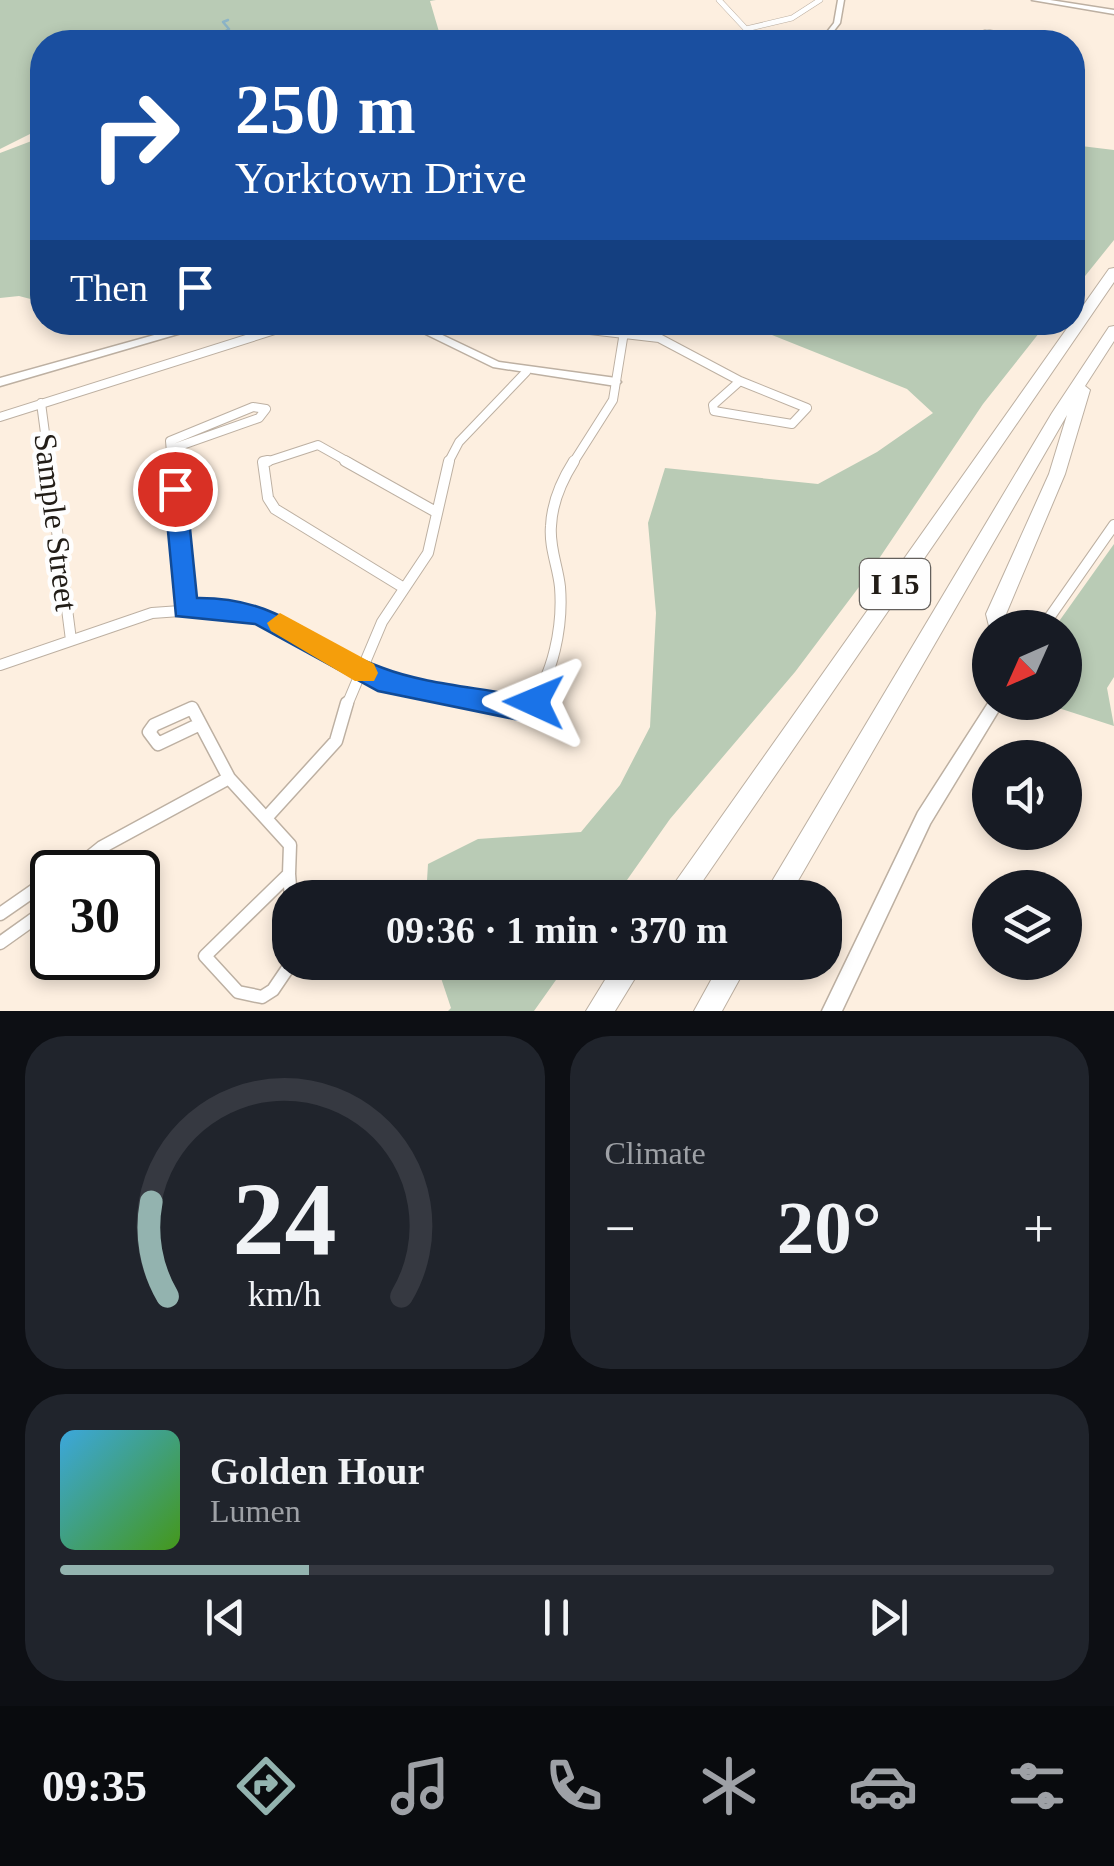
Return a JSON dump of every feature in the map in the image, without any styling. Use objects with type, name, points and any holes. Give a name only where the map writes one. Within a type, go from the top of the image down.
[{"type":"highway","name":"I 15","points":[[1085,313],[1114,272]]},
{"type":"highway","name":"I 15","points":[[785,880],[1114,330]]},
{"type":"highway","name":"I 15","points":[[689,880],[1070,335]]},
{"type":"highway","points":[[998,610],[1057,474],[1088,370]]},
{"type":"highway","points":[[599,1011],[620,980]]},
{"type":"highway","points":[[708,1011],[726,980]]},
{"type":"main road","points":[[1036,0],[1110,8]]},
{"type":"main road","points":[[1058,0],[1110,8]]},
{"type":"street","points":[[719,0],[746,28],[792,18],[820,0]]},
{"type":"street","points":[[833,30],[845,0]]},
{"type":"street","points":[[0,378],[145,335]]},
{"type":"street","points":[[0,378],[164,335]]},
{"type":"street","points":[[0,417],[258,335]]},
{"type":"street","points":[[430,335],[470,356],[526,372],[616,382]]},
{"type":"street","points":[[0,665],[152,614],[185,608],[224,608],[260,615],[378,679],[524,709],[534,702],[554,650],[561,592],[550,526],[556,497],[566,468],[614,399],[624,335]]},
{"type":"street","points":[[642,335],[659,338],[740,381],[806,408],[792,424],[714,411],[713,405],[740,381]]},
{"type":"street","points":[[267,816],[336,741],[361,671],[404,588],[428,553],[444,470],[459,442],[526,372]]},
{"type":"street","name":"Sample Street","points":[[41,403],[71,640]]},
{"type":"street","points":[[171,449],[259,418],[266,409],[253,407],[174,436],[171,449],[185,608]]},
{"type":"street","points":[[404,588],[275,509],[268,498],[264,462],[318,446],[436,512]]},
{"type":"street","points":[[1055,610],[1114,525]]},
{"type":"street","points":[[832,1011],[924,818],[986,720]]},
{"type":"street","points":[[198,726],[229,778],[290,845],[290,880]]},
{"type":"street","points":[[98,850],[229,778]]},
{"type":"street","points":[[283,880],[289,874]]},
{"type":"street","points":[[272,891],[205,956],[238,992],[262,997],[280,980]]},
{"type":"street","points":[[0,914],[30,893]]},
{"type":"street","points":[[0,943],[30,922]]},
{"type":"green space","points":[[0,0],[436,0],[430,1],[438,30],[30,30],[30,134],[0,149]]},
{"type":"green space","points":[[30,142],[30,299],[0,298],[0,153]]},
{"type":"green space","points":[[1085,146],[1114,150],[1114,240],[1085,276]]},
{"type":"green space","points":[[772,335],[1038,335],[983,404],[868,575],[795,672],[670,819],[627,880],[427,880],[428,864],[478,839],[581,832],[620,785],[650,727],[656,613],[648,523],[665,468],[818,484],[877,452],[933,413],[907,389]]},
{"type":"green space","points":[[1114,544],[1114,677],[1107,688],[1114,726],[1082,716],[1082,610],[1067,610]]},
{"type":"green space","points":[[442,980],[556,980],[534,1011],[448,1011],[451,1008]]},
{"type":"waterway","points":[[227,30],[223,22],[228,20]]},
{"type":"slow traffic","points":[[280,623],[365,673]]},
{"type":"route","points":[[175,489],[185,608],[224,608],[260,615],[378,679],[524,709],[534,702]]}]
